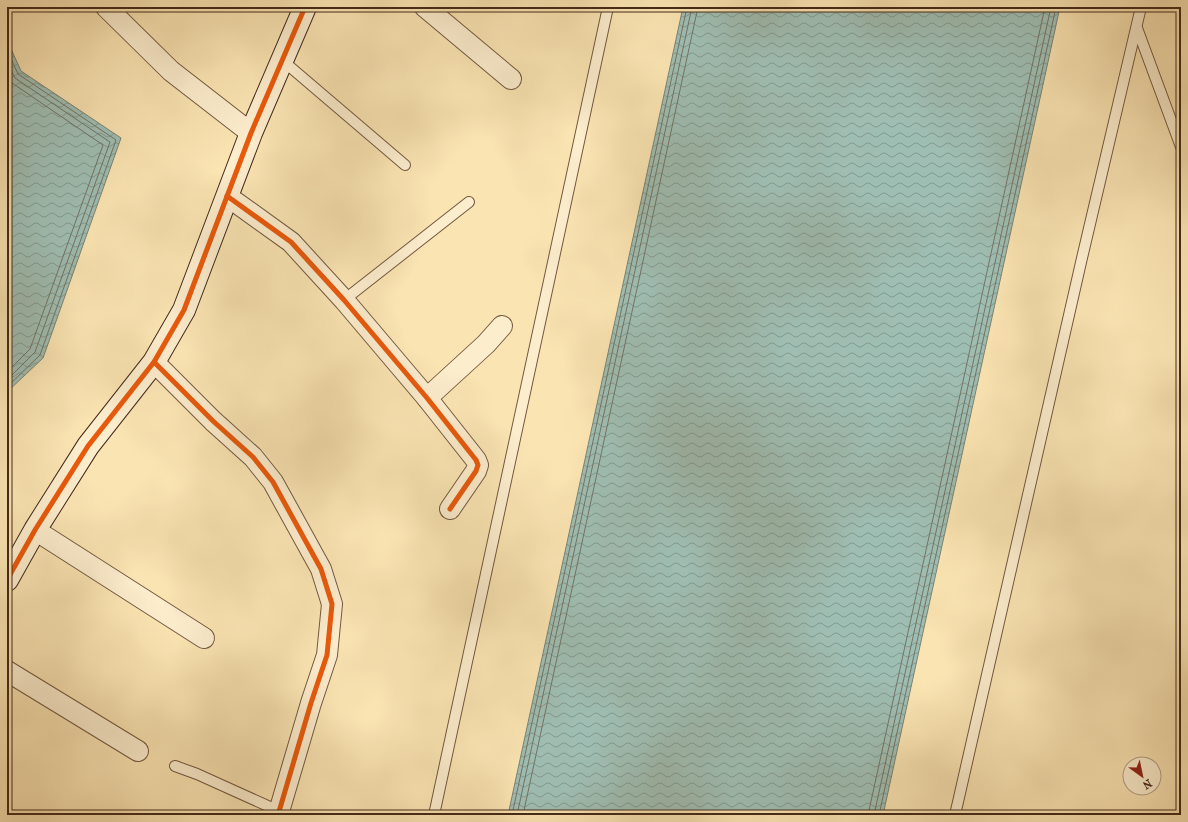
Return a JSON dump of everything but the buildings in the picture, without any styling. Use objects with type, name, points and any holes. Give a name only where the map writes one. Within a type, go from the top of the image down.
[{"type":"street","points":[[106,7],[170,71],[251,132]]},
{"type":"street","points":[[7,580],[35,530],[88,446],[154,362],[184,310],[251,132],[304,7]]},
{"type":"street","points":[[425,7],[511,79]]},
{"type":"street","points":[[227,196],[291,242],[344,300],[427,398],[476,460],[478,465],[476,471],[450,509]]},
{"type":"street","points":[[427,398],[486,344],[502,326]]},
{"type":"street","points":[[154,362],[213,421],[253,457],[273,482],[321,568],[332,604],[327,655],[311,703],[279,813]]},
{"type":"street","points":[[35,530],[204,638]]},
{"type":"street","points":[[7,671],[138,751]]},
{"type":"lane","points":[[434,815],[608,7]]},
{"type":"lane","points":[[955,815],[1082,258],[1142,7]]},
{"type":"lane","points":[[1137,28],[1181,147]]},
{"type":"lane","points":[[282,60],[405,165]]},
{"type":"lane","points":[[344,300],[469,202]]},
{"type":"lane","points":[[175,766],[197,774],[279,813]]},
{"type":"water","points":[[683,7],[1060,7],[883,815],[508,815]]},
{"type":"water","points":[[7,40],[21,71],[121,138],[43,358],[7,392]]},
{"type":"cycle path","points":[[7,580],[35,530],[88,446],[154,362],[184,310],[251,133],[305,7]]},
{"type":"cycle path","points":[[227,196],[291,242],[344,300],[427,398],[476,460],[478,465],[476,471],[450,509]]},
{"type":"cycle path","points":[[154,362],[213,421],[253,457],[273,482],[321,569],[332,604],[327,655],[311,703],[278,815]]}]
